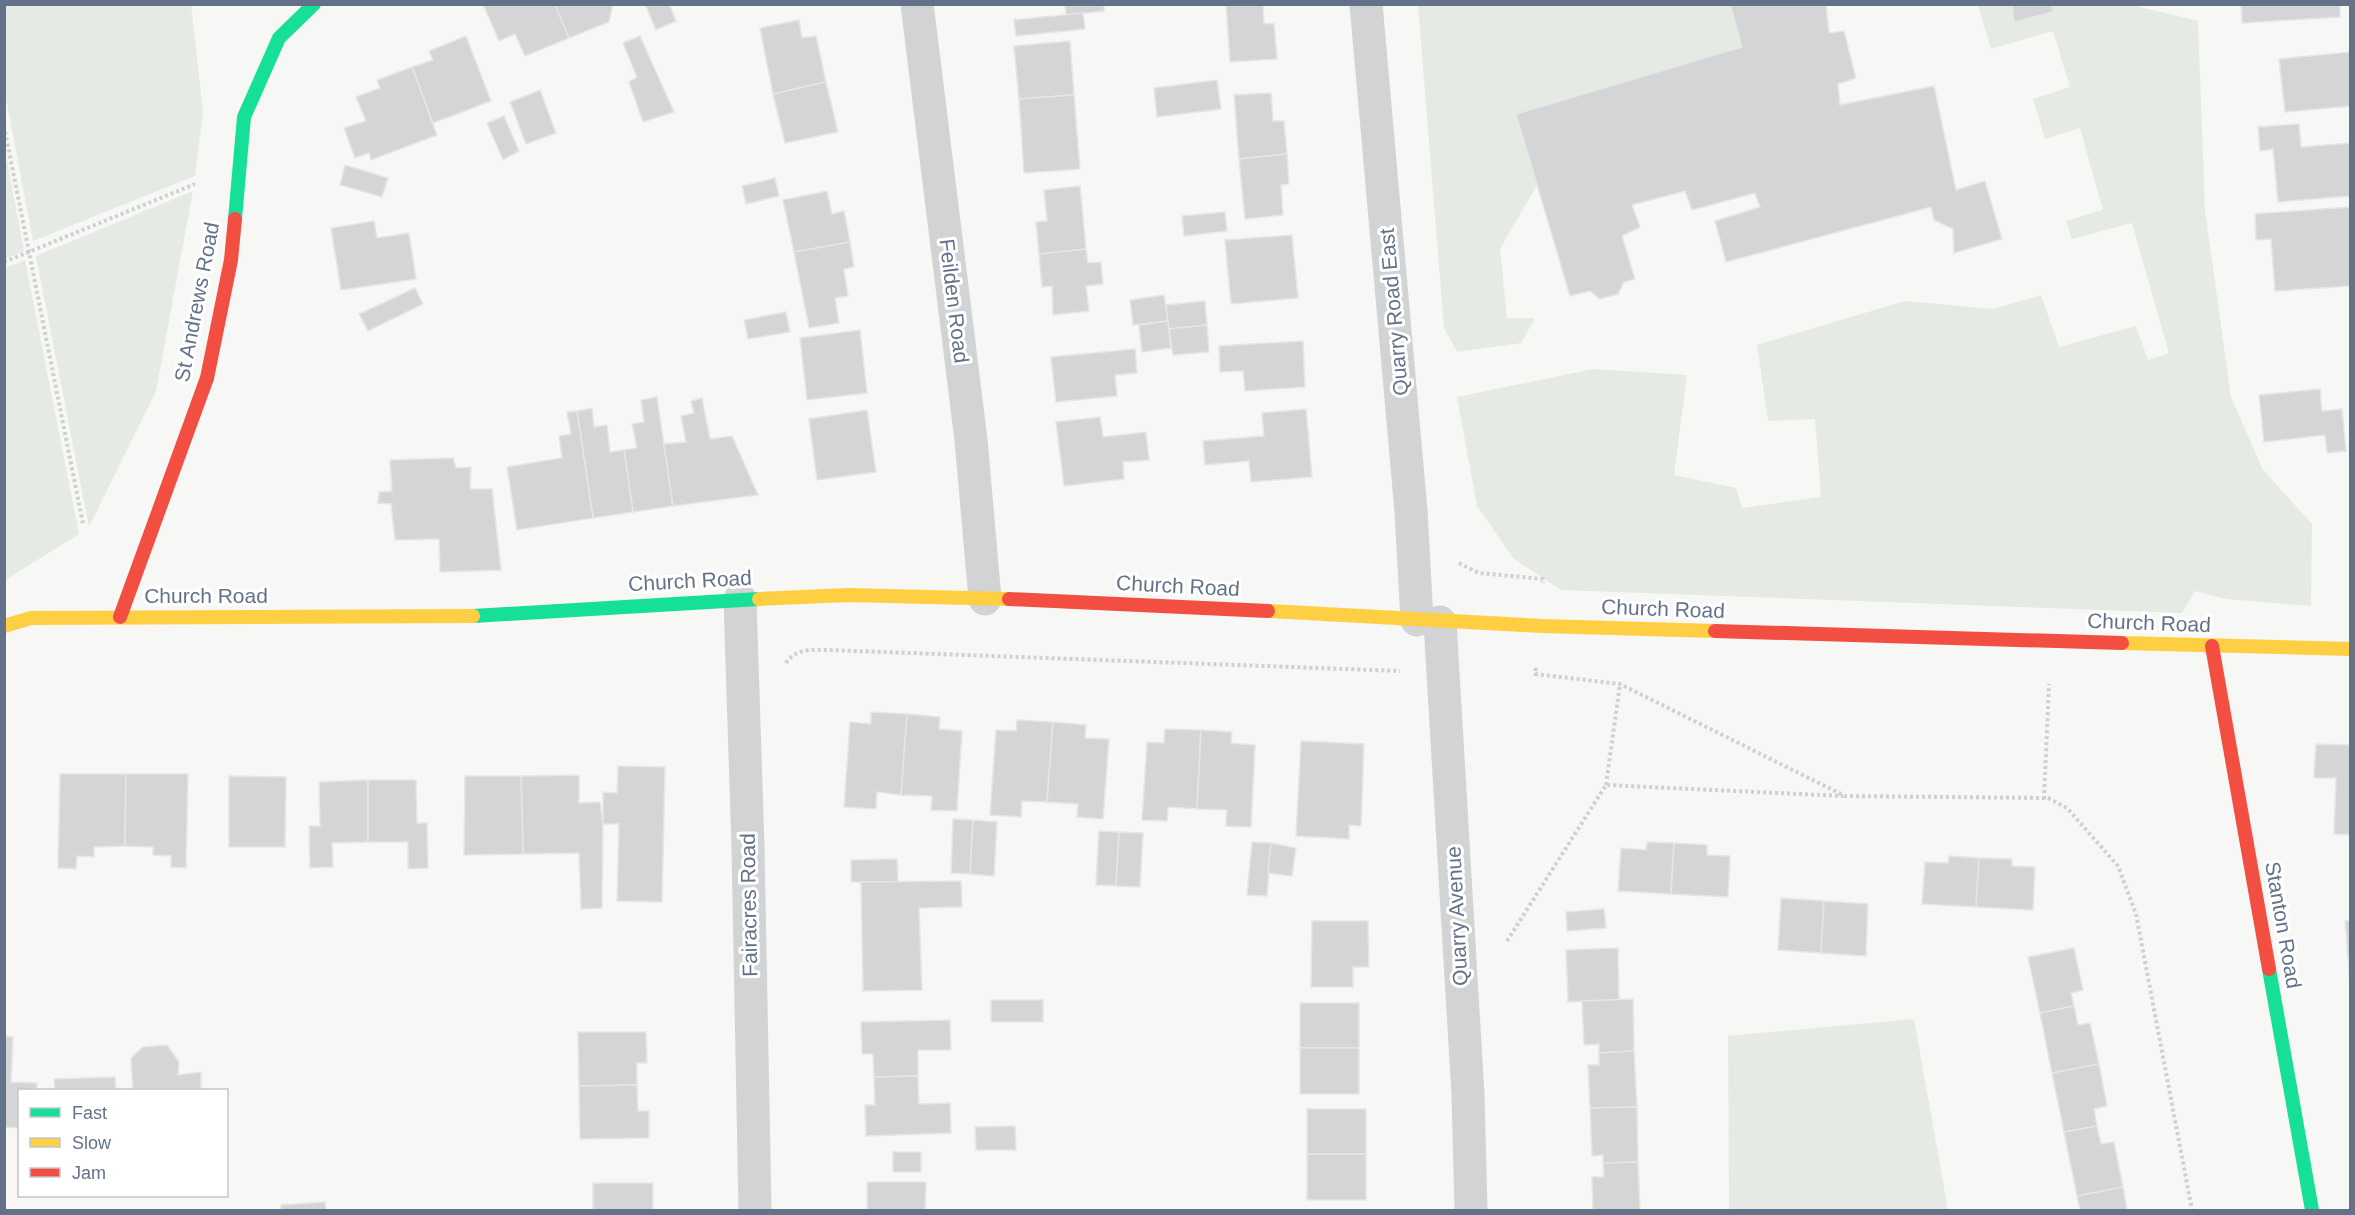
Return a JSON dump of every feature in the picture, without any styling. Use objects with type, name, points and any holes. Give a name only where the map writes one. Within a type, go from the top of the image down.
[{"type":"main road","name":"St Andrews Road","points":[[120,617],[207,378],[231,261],[244,117],[279,38],[314,4]]},
{"type":"main road","name":"Church Road","points":[[4,626],[31,618],[456,617],[740,599],[848,595],[1101,602],[1542,626],[2350,649]]},
{"type":"main road","name":"Stanton Road","points":[[2212,646],[2312,1210]]},
{"type":"street","name":"Feilden Road","points":[[917,4],[971,440],[985,599]]},
{"type":"street","name":"Quarry Road East","points":[[1366,4],[1409,487],[1429,621]]},
{"type":"street","name":"Fairacres Road","points":[[740,599],[748,848],[755,1210]]},
{"type":"street","name":"Quarry Avenue","points":[[1429,621],[1467,1083],[1470,1210]]},
{"type":"path","points":[[4,126],[83,524]]},
{"type":"path","points":[[4,262],[239,167]]},
{"type":"path","points":[[1457,556],[1459,564],[1479,573],[1543,579],[1542,626],[1535,674],[1620,684],[1845,796]]},
{"type":"path","points":[[2043,799],[2052,642]]},
{"type":"path","points":[[782,671],[790,656],[806,650],[829,650],[1401,671],[1402,683]]},
{"type":"path","points":[[1507,941],[1606,785],[1620,684]]},
{"type":"path","points":[[1606,785],[1845,796],[2043,799],[2067,808],[2118,866],[2136,914],[2192,1210]]},
{"type":"shaded area","points":[[4,5],[191,5],[203,112],[195,176],[33,241],[5,93]]},
{"type":"shaded area","points":[[1418,5],[1730,5],[1742,47],[1537,185],[1500,249],[1507,318],[1535,318],[1521,343],[1457,352],[1444,328]]},
{"type":"shaded area","points":[[1978,5],[2012,5],[2015,22],[2053,12],[2051,5],[2132,5],[2198,21],[2205,210],[2231,397],[2263,470],[2312,524],[2311,606],[2226,599],[2195,591],[2182,613],[1561,590],[1514,559],[1477,506],[1457,397],[1593,369],[1687,375],[1674,475],[1736,488],[1742,508],[1821,497],[1815,419],[1768,421],[1757,345],[1905,301],[1993,309],[2041,295],[2059,347],[2136,326],[2148,360],[2169,353],[2132,223],[2072,239],[2066,221],[2103,210],[2080,128],[2045,139],[2033,99],[2070,87],[2053,31],[1991,49]]},
{"type":"shaded area","points":[[5,150],[24,251],[4,259]]},
{"type":"shaded area","points":[[193,191],[156,391],[89,527],[36,256]]},
{"type":"shaded area","points":[[25,260],[79,534],[5,580],[5,268]]},
{"type":"shaded area","points":[[1914,1019],[1948,1210],[1729,1210],[1728,1036]]},
{"type":"building","points":[[483,4],[555,4],[569,38],[525,56],[515,34],[499,41]]},
{"type":"building","points":[[555,4],[613,4],[609,22],[569,38]]},
{"type":"building","points":[[645,4],[669,4],[676,21],[656,30]]},
{"type":"building","points":[[1065,4],[1104,4],[1104,11],[1066,15]]},
{"type":"building","points":[[1226,4],[1263,4],[1264,24],[1274,23],[1277,59],[1230,62]]},
{"type":"building","points":[[1730,4],[1826,4],[1829,33],[1844,31],[1856,78],[1838,84],[1840,105],[1934,86],[1956,190],[1985,181],[2002,239],[1954,253],[1953,229],[1934,220],[1931,207],[1726,262],[1715,221],[1760,207],[1755,193],[1692,210],[1685,191],[1632,205],[1640,227],[1622,236],[1635,279],[1624,282],[1618,294],[1600,299],[1590,291],[1570,296],[1516,114],[1742,47]]},
{"type":"building","points":[[2012,4],[2051,4],[2053,12],[2014,22]]},
{"type":"building","points":[[2241,4],[2340,4],[2340,17],[2242,23]]},
{"type":"building","points":[[1083,13],[1085,29],[1016,36],[1014,20]]},
{"type":"building","points":[[799,20],[802,38],[816,36],[826,82],[773,94],[760,28]]},
{"type":"building","points":[[466,36],[491,101],[433,123],[412,67],[433,60],[429,51]]},
{"type":"building","points":[[640,36],[674,112],[643,122],[629,82],[637,77],[623,43]]},
{"type":"building","points":[[1070,41],[1074,95],[1019,99],[1014,46]]},
{"type":"building","points":[[2350,52],[2350,106],[2285,112],[2279,59]]},
{"type":"building","points":[[412,67],[437,135],[371,160],[369,153],[355,158],[344,128],[366,121],[356,97],[380,88],[377,80]]},
{"type":"building","points":[[1217,80],[1221,109],[1157,117],[1154,88]]},
{"type":"building","points":[[826,82],[838,132],[785,143],[773,94]]},
{"type":"building","points":[[540,90],[556,133],[526,144],[510,102]]},
{"type":"building","points":[[1271,93],[1273,121],[1284,121],[1287,154],[1239,159],[1234,95]]},
{"type":"building","points":[[1074,95],[1080,169],[1024,173],[1019,99]]},
{"type":"building","points":[[504,116],[519,151],[503,160],[487,123]]},
{"type":"building","points":[[2299,124],[2301,147],[2350,143],[2350,196],[2278,202],[2273,149],[2260,151],[2258,127]]},
{"type":"building","points":[[1287,154],[1289,184],[1281,185],[1283,215],[1245,219],[1239,159]]},
{"type":"building","points":[[345,165],[388,178],[382,197],[340,185]]},
{"type":"building","points":[[775,178],[779,196],[746,204],[742,186]]},
{"type":"building","points":[[1080,186],[1086,249],[1039,254],[1036,222],[1047,221],[1044,190]]},
{"type":"building","points":[[827,191],[832,214],[844,211],[850,242],[794,252],[783,200]]},
{"type":"building","points":[[2350,207],[2350,286],[2275,291],[2271,239],[2256,240],[2255,214]]},
{"type":"building","points":[[1225,212],[1227,231],[1184,236],[1182,216]]},
{"type":"building","points":[[374,221],[377,238],[409,233],[416,279],[341,290],[331,228]]},
{"type":"building","points":[[1292,235],[1298,298],[1231,304],[1225,240]]},
{"type":"building","points":[[850,242],[854,267],[844,269],[848,296],[835,298],[839,323],[809,328],[794,252]]},
{"type":"building","points":[[1086,249],[1088,263],[1101,262],[1103,284],[1086,286],[1089,311],[1053,315],[1052,286],[1042,287],[1039,254]]},
{"type":"building","points":[[415,288],[423,304],[368,331],[359,314]]},
{"type":"building","points":[[1164,295],[1168,321],[1133,325],[1130,300]]},
{"type":"building","points":[[1205,301],[1207,325],[1169,329],[1166,305]]},
{"type":"building","points":[[786,312],[790,332],[748,339],[744,320]]},
{"type":"building","points":[[1168,321],[1171,348],[1142,352],[1139,325]]},
{"type":"building","points":[[1207,325],[1209,352],[1173,355],[1169,329]]},
{"type":"building","points":[[860,330],[867,393],[807,400],[800,338]]},
{"type":"building","points":[[1303,341],[1305,387],[1245,391],[1243,371],[1220,372],[1219,346]]},
{"type":"building","points":[[1135,349],[1137,373],[1115,375],[1117,396],[1056,402],[1051,357]]},
{"type":"building","points":[[2320,389],[2322,411],[2342,409],[2346,451],[2327,453],[2325,435],[2264,442],[2259,395]]},
{"type":"building","points":[[657,397],[673,506],[633,512],[624,450],[637,448],[632,424],[644,422],[641,400]]},
{"type":"building","points":[[702,398],[710,439],[732,436],[758,495],[673,506],[664,444],[686,442],[681,416],[694,413],[691,401]]},
{"type":"building","points":[[592,408],[594,427],[607,425],[610,452],[624,450],[633,512],[593,518],[577,411]]},
{"type":"building","points":[[1306,409],[1312,477],[1251,482],[1249,461],[1205,465],[1203,441],[1264,436],[1262,413]]},
{"type":"building","points":[[867,410],[876,472],[817,480],[809,419]]},
{"type":"building","points":[[577,411],[593,518],[517,530],[507,467],[562,458],[559,436],[571,434],[567,412]]},
{"type":"building","points":[[1100,417],[1103,437],[1146,432],[1149,460],[1123,462],[1124,479],[1064,486],[1056,422]]},
{"type":"building","points":[[453,458],[456,468],[471,467],[470,489],[492,489],[501,570],[440,572],[439,539],[395,540],[391,504],[378,503],[379,492],[392,491],[390,460]]},
{"type":"building","points":[[871,712],[907,714],[901,795],[877,792],[876,809],[844,807],[850,722],[871,724]]},
{"type":"building","points":[[907,714],[940,717],[939,729],[962,731],[957,811],[931,810],[932,796],[901,795]]},
{"type":"building","points":[[1017,720],[1053,722],[1047,802],[1022,801],[1021,817],[990,815],[996,730],[1016,731]]},
{"type":"building","points":[[1053,722],[1086,725],[1085,738],[1109,739],[1103,819],[1077,817],[1078,804],[1047,802]]},
{"type":"building","points":[[1165,729],[1201,730],[1197,809],[1168,807],[1167,821],[1142,820],[1147,742],[1164,743]]},
{"type":"building","points":[[1201,730],[1232,732],[1231,743],[1255,745],[1251,827],[1226,826],[1227,810],[1197,809]]},
{"type":"building","points":[[1301,741],[1364,744],[1361,826],[1349,825],[1349,839],[1296,836]]},
{"type":"building","points":[[2316,744],[2350,745],[2350,835],[2334,834],[2336,778],[2314,778]]},
{"type":"building","points":[[618,766],[665,767],[662,902],[617,901],[619,824],[603,824],[603,792],[617,793]]},
{"type":"building","points":[[60,774],[126,774],[125,846],[94,847],[94,857],[77,856],[76,869],[58,868]]},
{"type":"building","points":[[126,774],[188,774],[186,868],[171,867],[171,856],[153,855],[153,847],[125,846]]},
{"type":"building","points":[[579,775],[579,803],[600,802],[603,824],[602,908],[581,909],[579,853],[523,854],[521,776]]},
{"type":"building","points":[[229,776],[286,777],[285,847],[229,847]]},
{"type":"building","points":[[465,776],[521,776],[523,854],[464,855]]},
{"type":"building","points":[[368,780],[368,842],[332,843],[333,867],[310,868],[309,826],[320,826],[319,782]]},
{"type":"building","points":[[368,780],[416,780],[417,823],[427,823],[428,868],[408,869],[408,842],[368,842]]},
{"type":"building","points":[[953,819],[973,820],[970,874],[951,873]]},
{"type":"building","points":[[973,820],[997,822],[994,876],[970,874]]},
{"type":"building","points":[[1099,831],[1119,832],[1116,886],[1096,885]]},
{"type":"building","points":[[1119,832],[1143,833],[1140,887],[1116,886]]},
{"type":"building","points":[[1252,842],[1271,843],[1267,896],[1247,895]]},
{"type":"building","points":[[1647,842],[1674,843],[1671,894],[1618,891],[1621,848],[1646,850]]},
{"type":"building","points":[[1271,843],[1296,848],[1292,876],[1268,873]]},
{"type":"building","points":[[1674,843],[1707,845],[1707,855],[1730,856],[1728,897],[1671,894]]},
{"type":"building","points":[[1949,856],[1979,858],[1976,907],[1922,904],[1925,862],[1948,863]]},
{"type":"building","points":[[1979,858],[2012,859],[2012,866],[2035,867],[2033,910],[1976,907]]},
{"type":"building","points":[[897,859],[898,882],[851,882],[851,860]]},
{"type":"building","points":[[961,881],[962,907],[919,908],[922,990],[863,991],[861,882]]},
{"type":"building","points":[[1781,898],[1824,901],[1821,953],[1778,950]]},
{"type":"building","points":[[1824,901],[1868,904],[1866,956],[1821,953]]},
{"type":"building","points":[[1604,909],[1606,928],[1567,931],[1566,912]]},
{"type":"building","points":[[1312,921],[1368,921],[1369,967],[1353,967],[1353,987],[1311,987]]},
{"type":"building","points":[[2345,921],[2350,921],[2350,983]]},
{"type":"building","points":[[1618,948],[1619,1000],[1568,1002],[1566,950]]},
{"type":"building","points":[[2074,948],[2083,990],[2071,993],[2074,1006],[2040,1013],[2028,957]]},
{"type":"building","points":[[1633,999],[1634,1051],[1599,1053],[1599,1044],[1584,1045],[1582,1001]]},
{"type":"building","points":[[991,1000],[1043,1000],[1043,1022],[991,1022]]},
{"type":"building","points":[[1300,1003],[1359,1003],[1359,1048],[1300,1048]]},
{"type":"building","points":[[2074,1006],[2078,1025],[2090,1023],[2099,1064],[2052,1073],[2040,1013]]},
{"type":"building","points":[[950,1020],[951,1050],[918,1050],[918,1076],[874,1077],[873,1054],[862,1054],[861,1022]]},
{"type":"building","points":[[578,1032],[646,1032],[647,1063],[637,1063],[637,1085],[579,1086]]},
{"type":"building","points":[[4,1036],[13,1037],[11,1082],[37,1083],[37,1089],[18,1089],[18,1128],[4,1127]]},
{"type":"building","points":[[167,1045],[179,1062],[178,1075],[201,1072],[201,1089],[133,1089],[131,1058],[143,1047]]},
{"type":"building","points":[[1300,1048],[1359,1048],[1359,1094],[1300,1094]]},
{"type":"building","points":[[1634,1051],[1637,1107],[1590,1108],[1588,1065],[1599,1065],[1599,1053]]},
{"type":"building","points":[[2099,1064],[2107,1106],[2094,1109],[2097,1126],[2064,1132],[2052,1073]]},
{"type":"building","points":[[918,1076],[919,1104],[950,1103],[951,1133],[866,1136],[865,1105],[875,1105],[874,1077]]},
{"type":"building","points":[[115,1077],[116,1089],[55,1089],[54,1079]]},
{"type":"building","points":[[637,1085],[638,1111],[649,1111],[649,1138],[580,1139],[579,1086]]},
{"type":"building","points":[[1637,1107],[1638,1162],[1603,1163],[1603,1155],[1592,1156],[1590,1108]]},
{"type":"building","points":[[1307,1109],[1366,1109],[1366,1154],[1307,1154]]},
{"type":"building","points":[[1015,1126],[1016,1150],[976,1150],[975,1127]]},
{"type":"building","points":[[2097,1126],[2101,1144],[2114,1142],[2123,1187],[2077,1196],[2064,1132]]},
{"type":"building","points":[[893,1152],[921,1152],[921,1172],[893,1172]]},
{"type":"building","points":[[1307,1154],[1366,1154],[1366,1200],[1307,1200]]},
{"type":"building","points":[[1638,1162],[1640,1210],[1593,1210],[1592,1177],[1604,1177],[1603,1163]]},
{"type":"building","points":[[867,1182],[926,1182],[925,1210],[867,1210]]},
{"type":"building","points":[[593,1183],[653,1183],[653,1210],[593,1210]]},
{"type":"building","points":[[2123,1187],[2127,1210],[2080,1210],[2077,1196]]},
{"type":"building","points":[[325,1202],[326,1210],[281,1210],[281,1205]]},
{"type":"traffic: fast","points":[[235,219],[244,117],[279,38],[314,4]]},
{"type":"traffic: fast","points":[[473,616],[759,599]]},
{"type":"traffic: fast","points":[[2269,969],[2312,1210]]},
{"type":"traffic: slow","points":[[759,599],[848,595],[1009,599]]},
{"type":"traffic: slow","points":[[1268,611],[1542,626],[1715,631]]},
{"type":"traffic: slow","points":[[4,626],[31,618],[473,616]]},
{"type":"traffic: slow","points":[[2122,643],[2350,649]]},
{"type":"traffic: jam","points":[[120,617],[207,378],[231,260],[235,219]]},
{"type":"traffic: jam","points":[[1009,599],[1268,611]]},
{"type":"traffic: jam","points":[[1715,631],[2122,643]]},
{"type":"traffic: jam","points":[[2212,646],[2269,969]]}]
